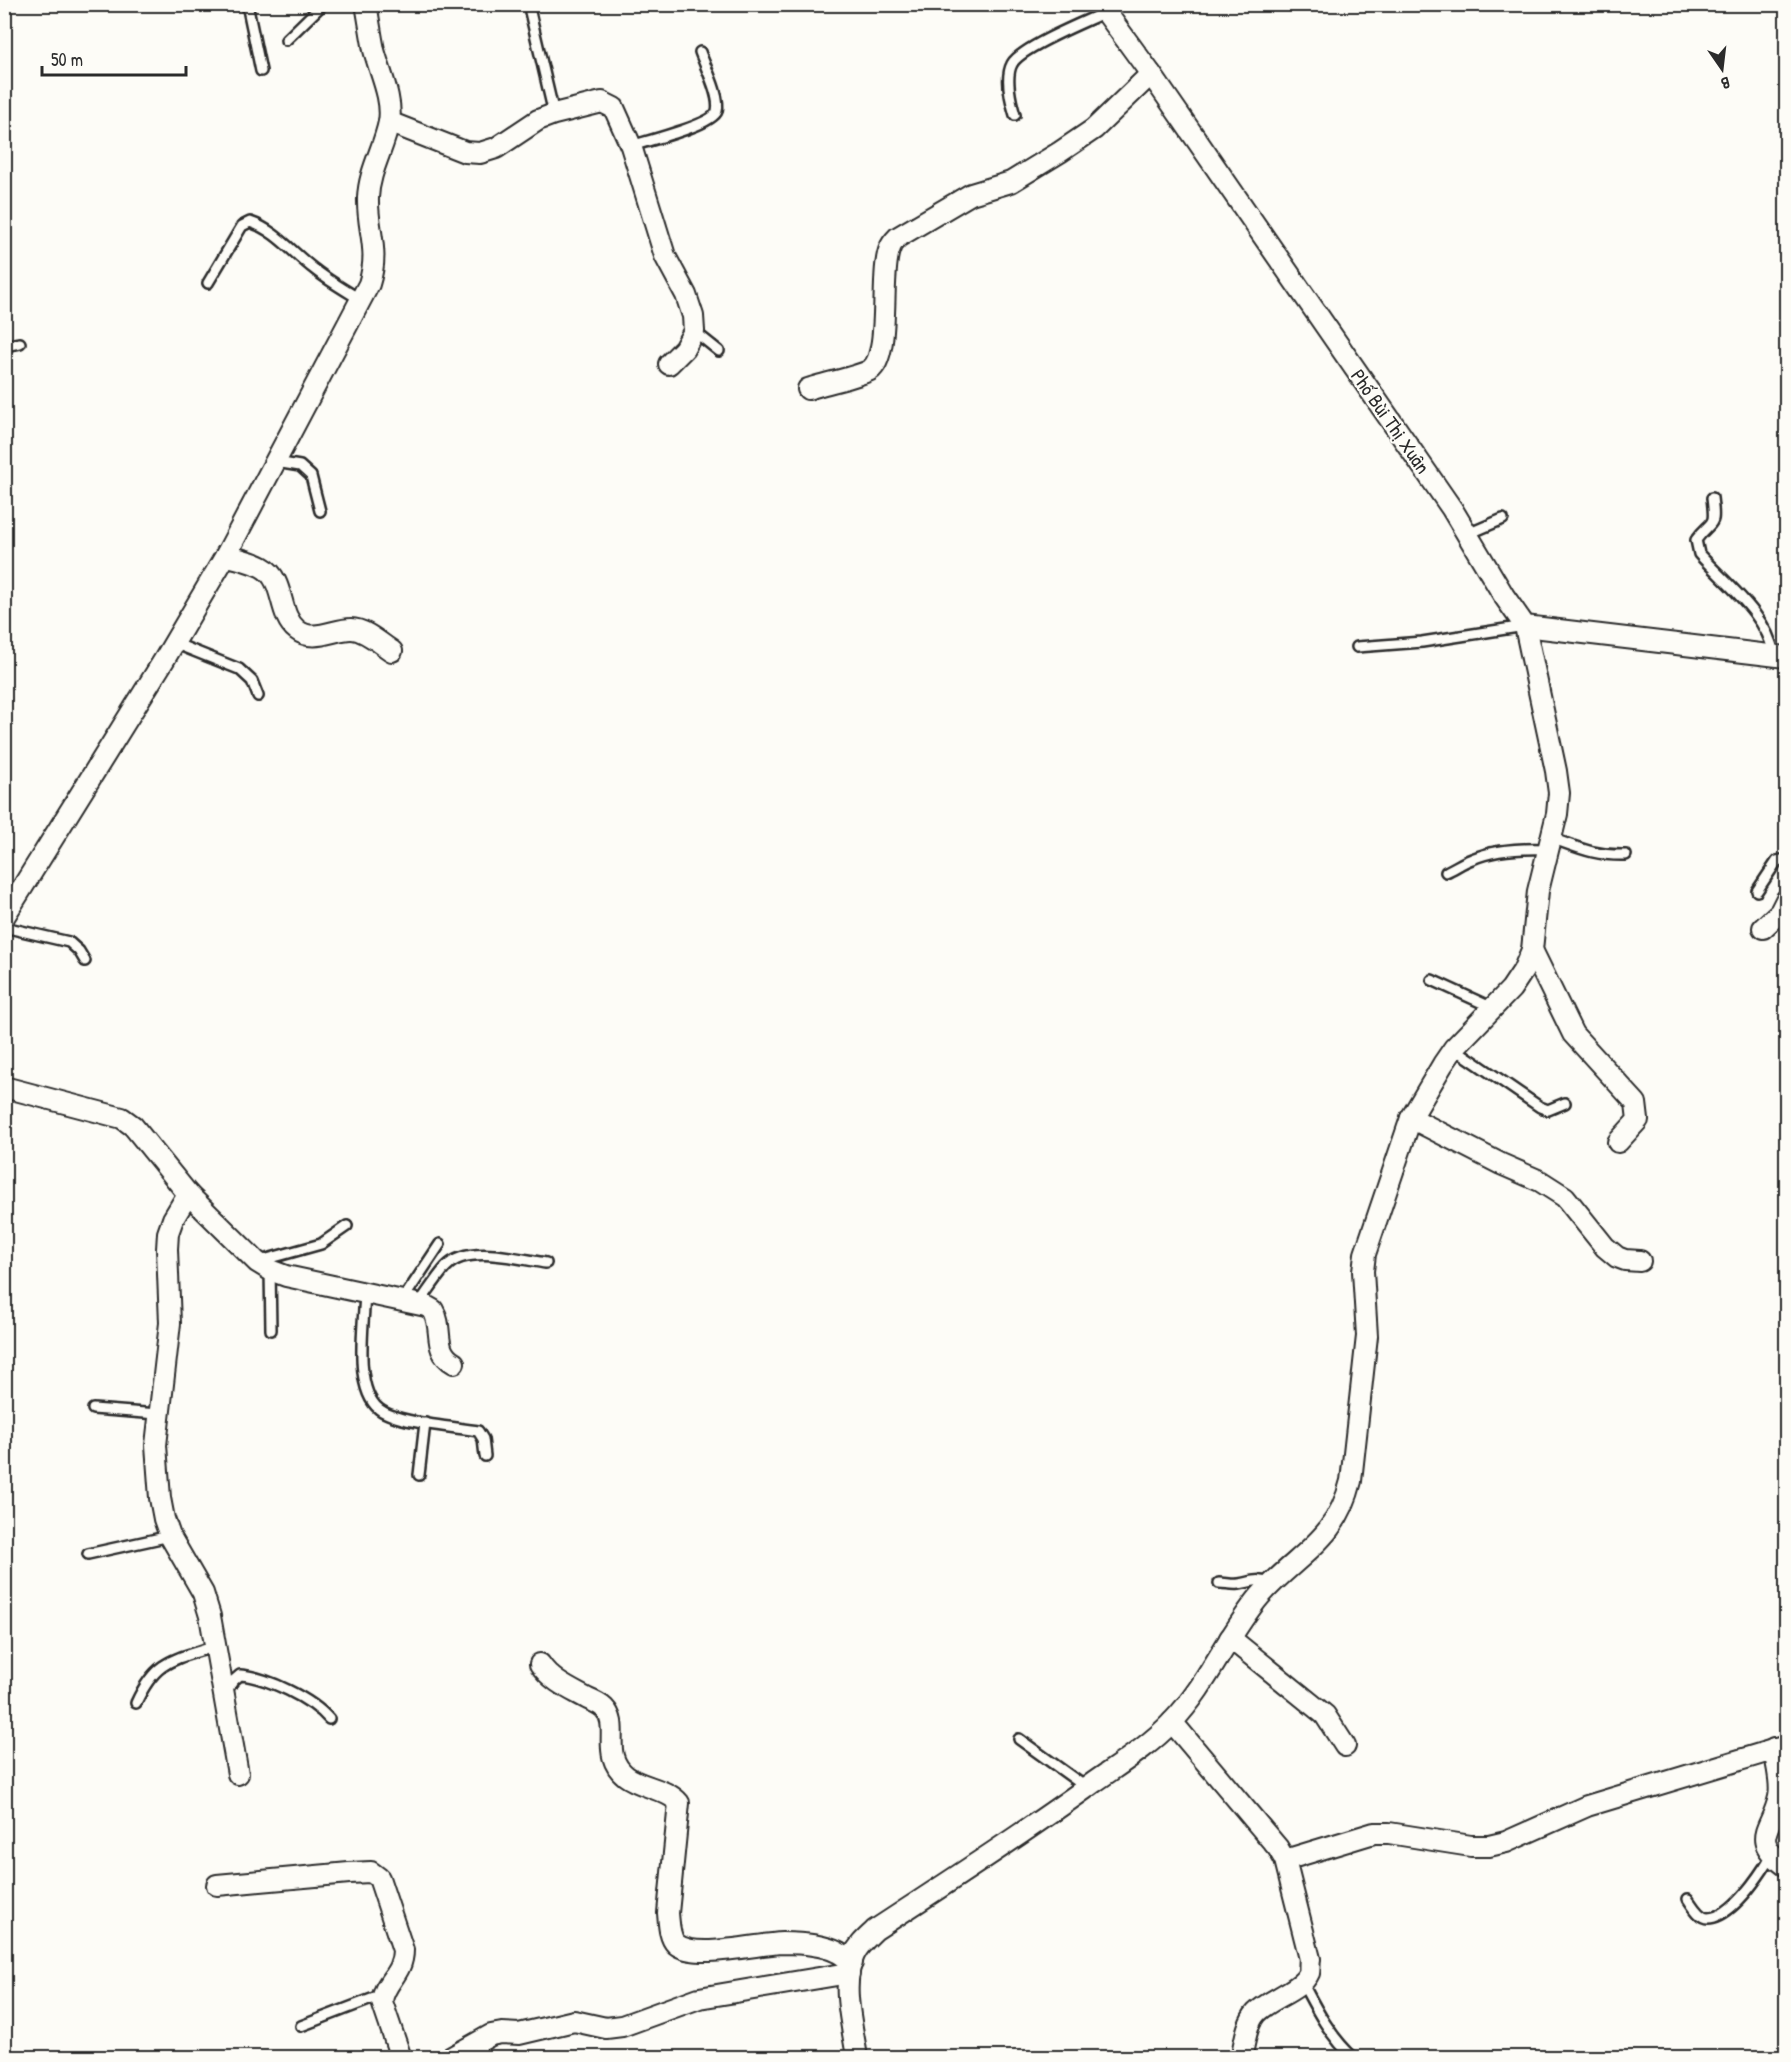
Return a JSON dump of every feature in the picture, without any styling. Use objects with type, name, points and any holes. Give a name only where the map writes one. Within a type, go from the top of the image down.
[{"type":"street","points":[[4,917],[226,555],[369,284],[374,269],[375,253],[369,212],[370,180],[389,122],[389,107],[374,49],[366,4]]},
{"type":"street","name":"Phố Bùi Thị Xuân","points":[[1103,8],[1151,74],[1468,534],[1504,596],[1525,626]]},
{"type":"street","points":[[808,388],[871,369],[879,358],[886,259],[890,246],[898,237],[971,194],[1011,182],[1060,152],[1094,129],[1151,74]]},
{"type":"street","points":[[389,122],[465,152],[480,153],[496,148],[538,120],[554,114],[602,102],[614,108],[631,146],[665,256],[686,295],[693,316],[694,331],[684,349],[669,364]]},
{"type":"street","points":[[226,555],[263,567],[277,582],[287,615],[297,630],[312,637],[353,629],[392,651]]},
{"type":"street","points":[[857,2058],[848,1992],[850,1968],[861,1943],[875,1930],[1043,1819],[1157,1736],[1188,1704],[1249,1609],[1321,1539],[1336,1520],[1346,1500],[1351,1480],[1367,1336],[1362,1271],[1365,1254],[1411,1118],[1454,1048],[1511,989],[1523,971],[1532,950],[1538,891],[1557,814],[1559,793],[1525,626],[1780,656]]},
{"type":"street","points":[[1763,928],[1780,912],[1786,900]]},
{"type":"street","points":[[1532,950],[1573,1034],[1636,1103],[1638,1120],[1618,1142]]},
{"type":"street","points":[[4,1088],[122,1118],[133,1126],[188,1194],[264,1266],[286,1276],[433,1310],[436,1314],[441,1351],[454,1363]]},
{"type":"street","points":[[1411,1118],[1540,1181],[1565,1197],[1605,1247],[1617,1257],[1640,1262]]},
{"type":"street","points":[[188,1194],[173,1219],[168,1233],[170,1323],[156,1445],[160,1498],[170,1536],[203,1593],[216,1646],[238,1773]]},
{"type":"street","points":[[1230,1638],[1325,1715],[1345,1746]]},
{"type":"street","points":[[540,1664],[546,1673],[566,1687],[604,1707],[612,1723],[610,1748],[614,1762],[626,1776],[671,1796],[679,1803],[668,1913],[669,1928],[674,1942],[686,1950],[706,1951],[783,1943],[820,1946],[838,1952],[850,1968]]},
{"type":"street","points":[[1172,1722],[1278,1848],[1285,1860],[1310,1959],[1309,1973],[1302,1982],[1255,2015],[1249,2026],[1241,2058]]},
{"type":"street","points":[[1285,1860],[1374,1833],[1389,1833],[1471,1846],[1489,1846],[1506,1842],[1587,1806],[1780,1748],[1782,1800],[1765,1835],[1767,1847],[1779,1861]]},
{"type":"street","points":[[218,1885],[371,1872],[380,1878],[403,1950],[400,1970],[382,1995],[382,2002],[401,2058]]},
{"type":"street","points":[[450,2058],[491,2035],[519,2034],[574,2021],[606,2028],[622,2026],[699,1998],[850,1968]]},
{"type":"lane","points":[[247,4],[261,71]]},
{"type":"lane","points":[[286,40],[323,4]]},
{"type":"lane","points":[[1015,115],[1010,82],[1011,66],[1017,58],[1103,8]]},
{"type":"lane","points":[[530,12],[554,114]]},
{"type":"lane","points":[[631,146],[713,117],[717,110],[717,100],[700,52]]},
{"type":"lane","points":[[208,283],[242,226],[250,222],[266,228],[313,269],[361,300]]},
{"type":"lane","points":[[694,331],[719,351]]},
{"type":"lane","points":[[4,346],[20,343]]},
{"type":"lane","points":[[276,462],[300,466],[311,477],[320,511]]},
{"type":"lane","points":[[1712,498],[1713,523],[1696,540],[1699,554],[1756,615],[1780,656]]},
{"type":"lane","points":[[1468,534],[1503,519]]},
{"type":"lane","points":[[1357,647],[1422,642],[1525,626]]},
{"type":"lane","points":[[174,643],[239,669],[252,681],[258,696]]},
{"type":"lane","points":[[1446,872],[1473,858],[1550,843],[1606,856],[1626,855]]},
{"type":"lane","points":[[1757,891],[1777,861],[1786,859]]},
{"type":"lane","points":[[4,927],[69,942],[79,951],[85,961]]},
{"type":"lane","points":[[1432,980],[1493,1008]]},
{"type":"lane","points":[[1454,1048],[1540,1107],[1548,1110],[1565,1103]]},
{"type":"lane","points":[[271,1330],[264,1266],[321,1244],[347,1226]]},
{"type":"lane","points":[[410,1303],[440,1244]]},
{"type":"lane","points":[[410,1303],[457,1259],[488,1255],[546,1263]]},
{"type":"lane","points":[[365,1293],[363,1376],[370,1398],[378,1409],[389,1415],[425,1423],[478,1431],[483,1439],[485,1456]]},
{"type":"lane","points":[[93,1409],[158,1414]]},
{"type":"lane","points":[[419,1475],[425,1423]]},
{"type":"lane","points":[[88,1554],[170,1536]]},
{"type":"lane","points":[[1219,1583],[1232,1584],[1256,1579],[1265,1580],[1272,1585]]},
{"type":"lane","points":[[136,1703],[151,1676],[164,1665],[216,1646]]},
{"type":"lane","points":[[224,1694],[240,1675],[248,1676],[264,1680],[315,1706],[329,1719]]},
{"type":"lane","points":[[1019,1739],[1087,1788]]},
{"type":"lane","points":[[1688,1899],[1701,1916],[1708,1918],[1718,1916],[1742,1896],[1758,1877],[1779,1861]]},
{"type":"lane","points":[[1302,1982],[1319,2015],[1354,2058]]},
{"type":"lane","points":[[301,2026],[382,1995]]},
{"type":"railway","points":[[4,2038],[9,2058]]}]
